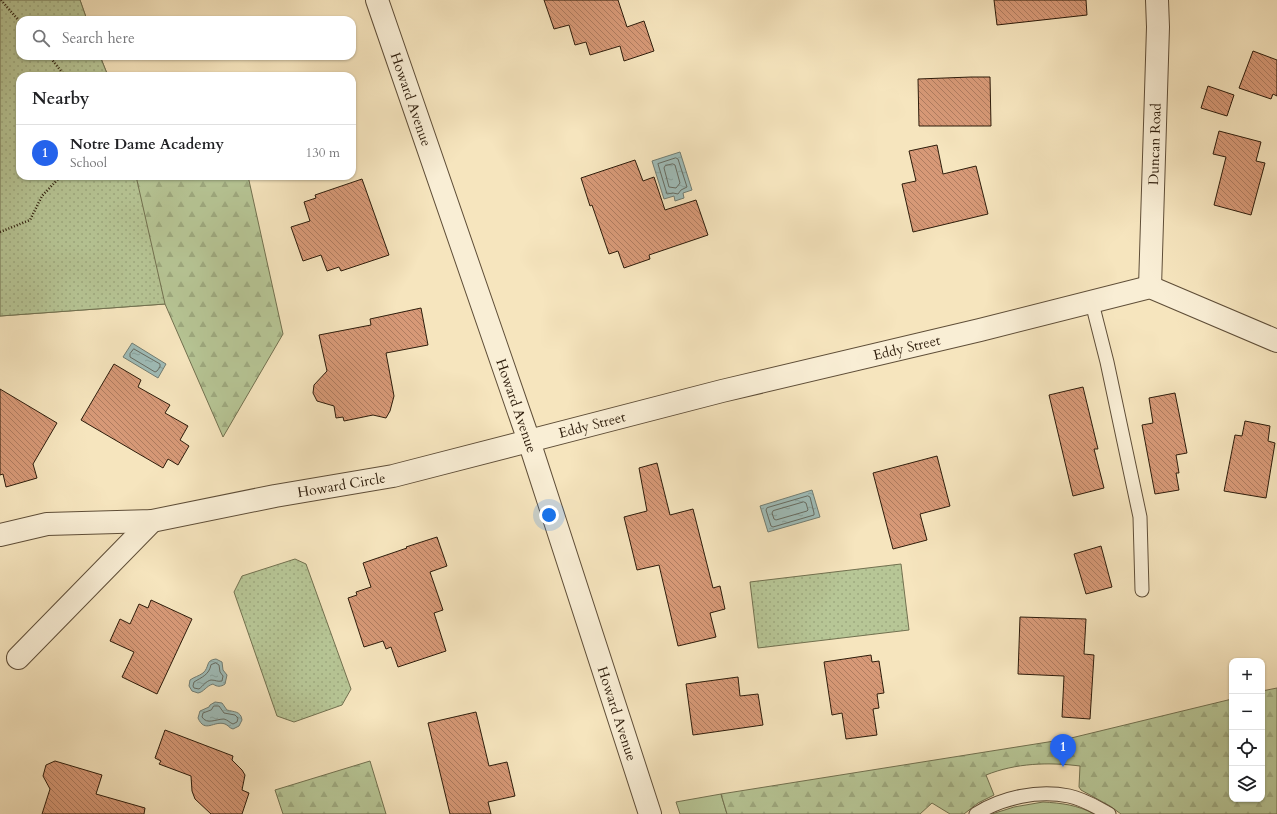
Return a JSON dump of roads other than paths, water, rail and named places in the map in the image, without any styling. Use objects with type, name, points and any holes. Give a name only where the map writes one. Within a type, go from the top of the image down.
[{"type":"street","name":"Howard Avenue","points":[[377,0],[529,441],[650,814]]},
{"type":"street","name":"Duncan Road","points":[[1150,287],[1158,0]]},
{"type":"street","name":"Eddy Street","points":[[529,441],[722,391],[1092,303],[1150,287]]},
{"type":"street","points":[[1150,287],[1277,341]]},
{"type":"street","name":"Howard Circle","points":[[0,535],[47,524],[152,521],[274,496],[393,476],[529,441]]},
{"type":"street","points":[[18,658],[152,521]]},
{"type":"lane","points":[[1092,303],[1140,517],[1142,590]]},
{"type":"lane","points":[[976,814],[999,803],[1022,796],[1040,794],[1069,796],[1088,802],[1109,814]]},
{"type":"water","points":[[680,152],[692,190],[683,193],[684,198],[675,201],[674,196],[664,199],[652,161]]},
{"type":"water","points":[[132,343],[166,364],[158,378],[123,357]]},
{"type":"water","points":[[812,490],[820,517],[768,532],[760,506]]},
{"type":"water","points":[[216,659],[222,662],[223,670],[227,675],[225,684],[222,686],[216,686],[213,684],[198,693],[192,691],[189,686],[190,680],[203,673],[209,662]]},
{"type":"water","points":[[215,702],[222,703],[227,710],[237,712],[240,715],[242,720],[239,726],[233,729],[221,723],[207,726],[201,723],[198,718],[200,711],[209,707]]},
{"type":"place","name":"Notre Dame Academy","points":[[1063,767]]}]
